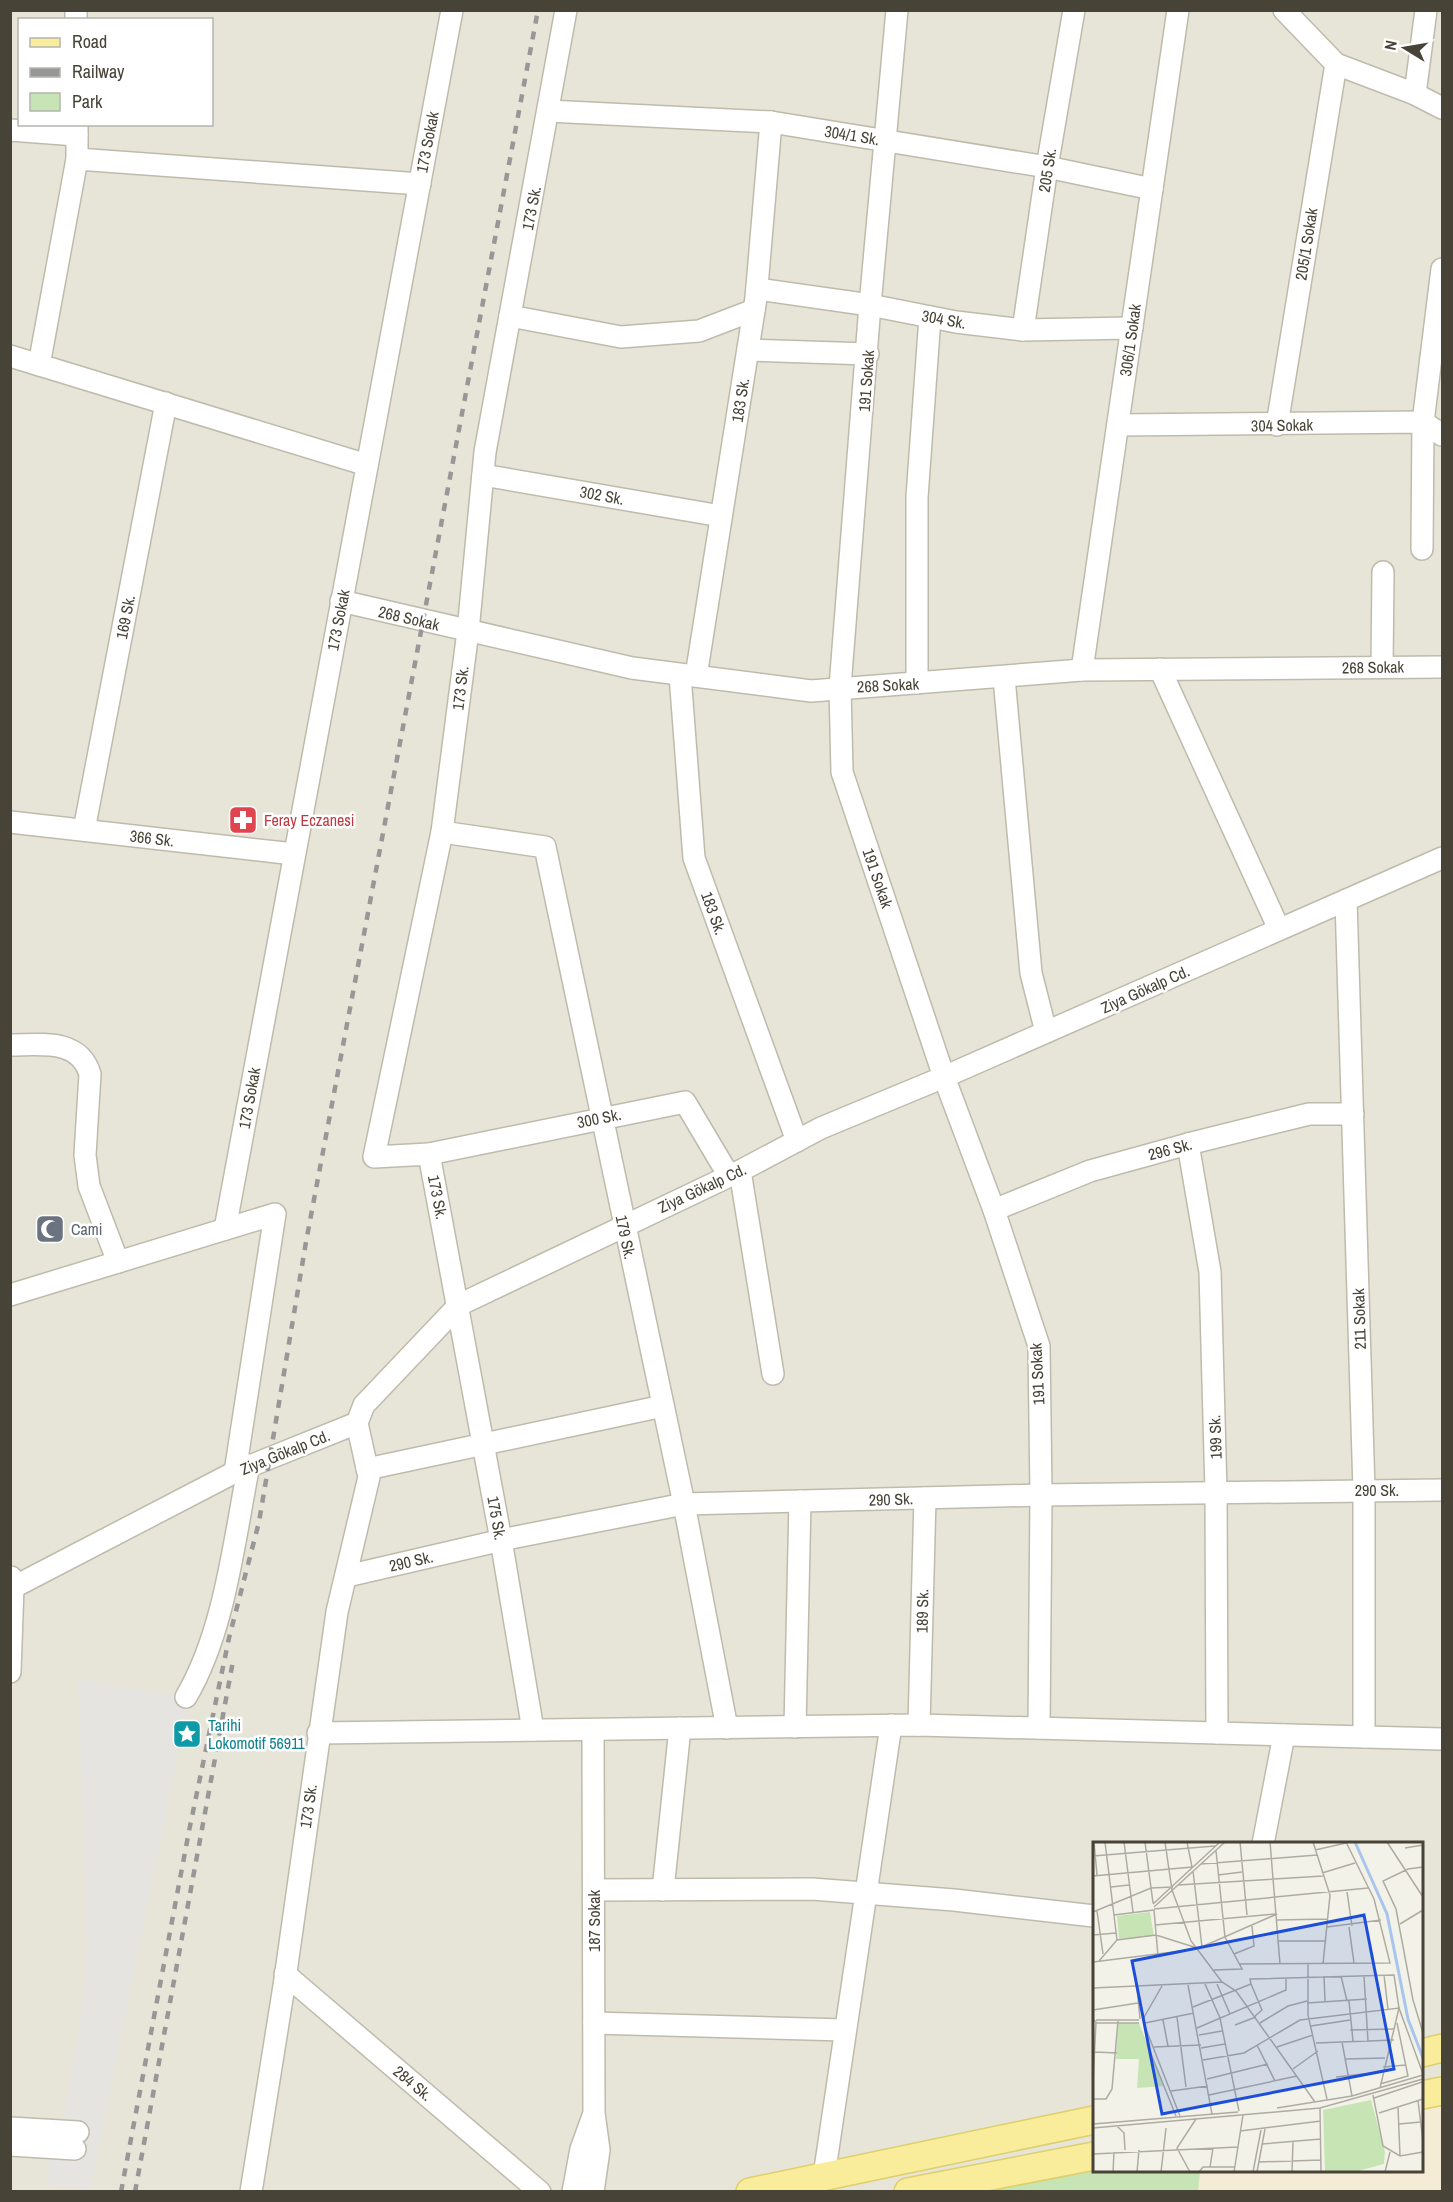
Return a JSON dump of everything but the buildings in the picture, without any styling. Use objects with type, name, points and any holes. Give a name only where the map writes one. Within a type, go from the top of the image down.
[{"type":"main road","points":[[1423,2053],[1443,2048]]},
{"type":"main road","points":[[1423,2095],[1443,2091]]},
{"type":"main road","points":[[750,2192],[1093,2120]]},
{"type":"main road","points":[[908,2192],[1093,2157]]},
{"type":"street","name":"173 Sokak","points":[[225,1229],[452,10]]},
{"type":"street","name":"173 Sk.","points":[[459,1305],[429,1154],[374,1157],[442,832],[468,631],[483,475],[566,10]]},
{"type":"street","name":"191 Sokak","points":[[897,10],[870,304],[868,354],[840,687],[843,772],[944,1077],[994,1210],[1038,1346],[1041,1495],[1039,1728]]},
{"type":"street","name":"205 Sk.","points":[[1023,330],[1047,167],[1074,10]]},
{"type":"street","name":"306/1 Sokak","points":[[1082,670],[1178,10]]},
{"type":"street","points":[[1284,10],[1336,64],[1415,94],[1443,108]]},
{"type":"street","points":[[1415,94],[1426,10]]},
{"type":"street","name":"205/1 Sokak","points":[[1276,425],[1336,64]]},
{"type":"street","name":"304/1 Sk.","points":[[548,111],[771,122],[1047,167],[1152,189]]},
{"type":"street","name":"183 Sk.","points":[[771,122],[756,299],[721,516],[688,675],[694,858],[796,1141]]},
{"type":"street","points":[[10,130],[76,130],[77,159],[39,365]]},
{"type":"street","points":[[77,159],[420,184]]},
{"type":"street","points":[[1422,549],[1423,422],[1443,269]]},
{"type":"street","name":"304 Sk.","points":[[510,316],[621,337],[699,331],[756,299],[870,304],[930,317],[1023,330],[1132,328]]},
{"type":"street","points":[[917,683],[917,497],[930,317]]},
{"type":"street","points":[[748,350],[868,354]]},
{"type":"street","points":[[10,356],[367,465]]},
{"type":"street","name":"169 Sk.","points":[[84,830],[166,403]]},
{"type":"street","points":[[1423,422],[1443,435]]},
{"type":"street","name":"304 Sokak","points":[[1118,425],[1423,422]]},
{"type":"street","name":"302 Sk.","points":[[483,475],[721,516]]},
{"type":"street","points":[[1382,667],[1383,572]]},
{"type":"street","name":"268 Sokak","points":[[341,602],[632,668],[811,691],[840,687],[1004,678],[1082,670],[1443,667]]},
{"type":"street","points":[[1160,669],[1279,929]]},
{"type":"street","points":[[1004,678],[1031,973],[1046,1032]]},
{"type":"street","name":"366 Sk.","points":[[10,822],[294,854]]},
{"type":"street","name":"179 Sk.","points":[[442,832],[545,848],[623,1225],[684,1504],[727,1728]]},
{"type":"street","name":"Ziya Gökalp Cd.","points":[[11,1584],[242,1469],[357,1423],[364,1404],[459,1305],[796,1141],[1443,858]]},
{"type":"street","name":"211 Sokak","points":[[1346,900],[1364,1490],[1364,1737]]},
{"type":"street","points":[[10,1045],[61,1046],[76,1052],[87,1066],[90,1074],[85,1155],[89,1186],[118,1262]]},
{"type":"street","name":"300 Sk.","points":[[429,1154],[602,1117],[685,1102],[734,1173],[773,1374]]},
{"type":"street","name":"296 Sk.","points":[[994,1210],[1089,1171],[1188,1144],[1310,1114],[1353,1114]]},
{"type":"street","name":"199 Sk.","points":[[1188,1144],[1210,1272],[1216,1492],[1217,1733]]},
{"type":"street","points":[[10,1295],[275,1214],[242,1469],[222,1598],[200,1673],[186,1697]]},
{"type":"street","name":"175 Sk.","points":[[459,1305],[532,1730]]},
{"type":"street","points":[[367,1469],[663,1406]]},
{"type":"street","name":"173 Sk.","points":[[251,2192],[337,1612],[369,1477],[357,1423]]},
{"type":"street","name":"290 Sk.","points":[[347,1576],[501,1540],[684,1504],[1041,1495],[1443,1490]]},
{"type":"street","name":"189 Sk.","points":[[919,1725],[925,1498]]},
{"type":"street","points":[[795,1727],[800,1501]]},
{"type":"street","points":[[10,1672],[11,1584]]},
{"type":"street","points":[[824,2176],[891,1725]]},
{"type":"street","points":[[318,1733],[919,1725],[1443,1739]]},
{"type":"street","points":[[663,1890],[680,1728]]},
{"type":"street","name":"187 Sokak","points":[[593,1730],[594,2113],[599,2151],[593,2192]]},
{"type":"street","points":[[1263,1842],[1284,1735]]},
{"type":"street","points":[[594,1890],[812,1889],[1093,1916]]},
{"type":"street","name":"284 Sk.","points":[[285,1974],[540,2192]]},
{"type":"street","points":[[594,2023],[845,2030]]},
{"type":"street","name":"187 Sokak","points":[[573,2192],[581,2149],[594,2113]]},
{"type":"street","points":[[10,2128],[77,2140],[10,2145]]},
{"type":"shaded area","points":[[11,11],[1442,11],[1442,2191],[11,2191]]},
{"type":"shaded area","points":[[78,1679],[189,1698],[90,2191],[48,2185],[49,2154],[62,2124],[79,2033],[87,1950]]},
{"type":"shaded area","points":[[1442,2091],[1442,2191],[1198,2192],[1200,2172],[1423,2172],[1423,2095]]},
{"type":"green space","points":[[1093,2156],[1093,2172],[1200,2172],[1198,2191],[908,2192]]},
{"type":"railway","points":[[121,2192],[189,1831],[229,1638],[259,1522],[306,1242],[538,10]]},
{"type":"railway","points":[[135,2192],[233,1661]]},
{"type":"place","name":"Feray Eczanesi","points":[[243,820]]},
{"type":"place","name":"Cami","points":[[50,1229]]},
{"type":"place","name":"Tarihi Lokomotif 56911","points":[[187,1734]]}]
